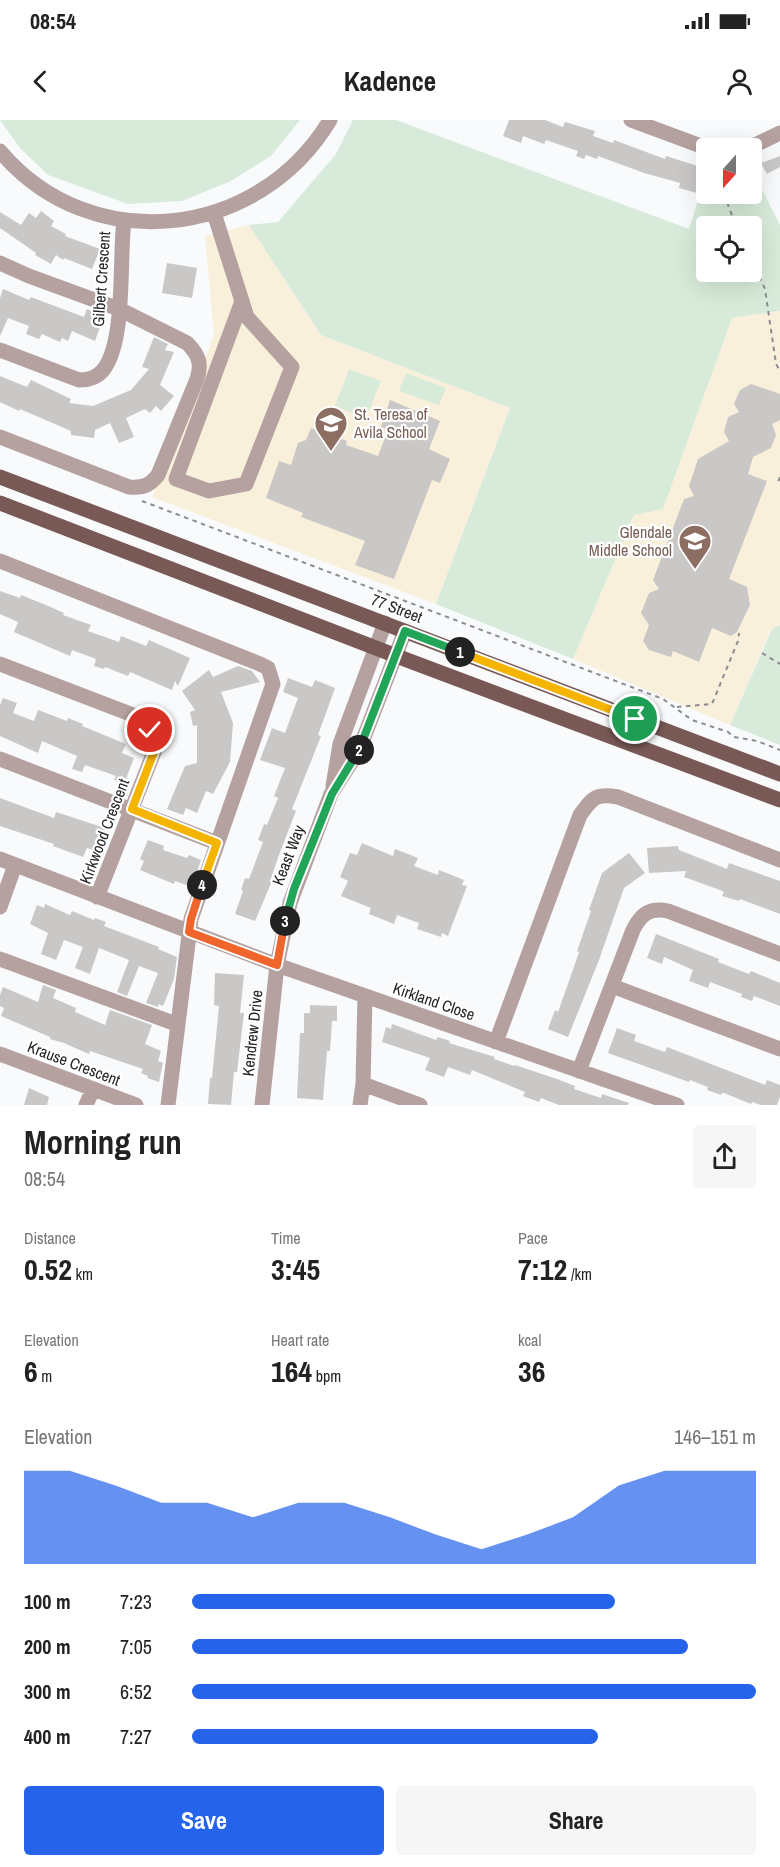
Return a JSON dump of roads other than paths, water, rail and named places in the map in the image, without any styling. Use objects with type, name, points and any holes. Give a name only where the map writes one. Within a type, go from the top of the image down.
[{"type":"main road","name":"77 Street","points":[[0,477],[780,774]]},
{"type":"main road","points":[[0,503],[395,656],[780,800]]},
{"type":"street","points":[[0,151],[43,189],[80,208],[124,220],[166,222],[214,213],[250,197],[295,165],[330,120]]},
{"type":"street","points":[[631,120],[696,144]]},
{"type":"street","points":[[762,142],[780,133]]},
{"type":"street","points":[[214,213],[242,301],[247,317],[292,367],[246,484],[209,491],[176,479],[242,301]]},
{"type":"street","name":"Gilbert Crescent","points":[[0,350],[69,377],[88,380],[104,369],[117,327],[124,220]]},
{"type":"street","points":[[0,263],[119,309],[187,343],[195,351],[200,364],[197,380],[158,475],[153,482],[141,488],[129,487],[0,437]]},
{"type":"street","points":[[0,561],[268,668],[273,684],[191,919],[176,1024],[168,1105]]},
{"type":"street","name":"Keast Way","points":[[332,794],[340,744],[385,623]]},
{"type":"street","name":"Keast Way","points":[[277,965],[294,889],[332,794],[359,750],[405,631]]},
{"type":"street","name":"Kirkwood Crescent","points":[[0,664],[133,715],[145,723],[153,737],[154,752],[97,897]]},
{"type":"street","points":[[0,759],[217,843]]},
{"type":"street","points":[[496,1042],[580,815],[592,799],[604,794],[618,797],[780,860]]},
{"type":"street","name":"Kirkland Close","points":[[0,860],[277,965],[677,1105]]},
{"type":"street","points":[[0,907],[15,865]]},
{"type":"street","points":[[579,1071],[637,923],[652,909],[668,911],[780,954]]},
{"type":"street","points":[[0,959],[176,1024]]},
{"type":"street","name":"Kendrew Drive","points":[[262,1105],[277,965]]},
{"type":"street","points":[[612,986],[780,1049]]},
{"type":"street","points":[[360,1105],[363,1084],[365,996]]},
{"type":"street","name":"Krause Crescent","points":[[0,1054],[136,1105]]},
{"type":"street","points":[[363,1084],[420,1105]]},
{"type":"street","points":[[86,1105],[93,1089]]},
{"type":"place","name":"St. Teresa of Avila School","points":[[331,452]]},
{"type":"place","name":"Glendale Middle School","points":[[695,570]]}]
